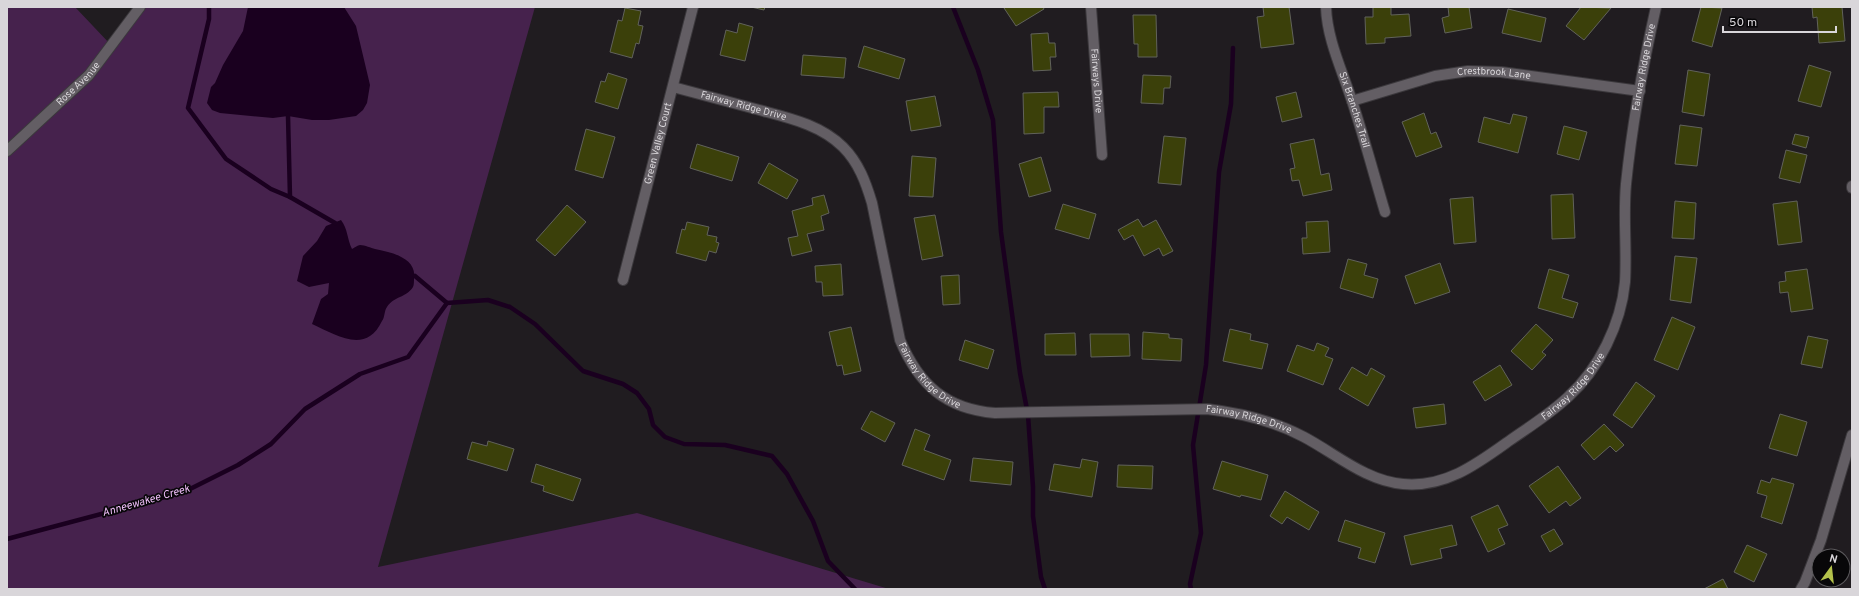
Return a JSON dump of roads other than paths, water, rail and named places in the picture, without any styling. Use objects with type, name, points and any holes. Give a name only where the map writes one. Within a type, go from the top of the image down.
[{"type":"street","name":"Rose Avenue","points":[[7,151],[89,74],[140,7]]},
{"type":"street","name":"Green Valley Court","points":[[623,280],[693,7]]},
{"type":"street","name":"Fairways Drive","points":[[1091,7],[1102,155]]},
{"type":"street","name":"Six Branches Trail","points":[[1326,7],[1330,34],[1352,101],[1385,212]]},
{"type":"street","name":"Fairway Ridge Drive","points":[[673,87],[802,122],[825,133],[844,147],[858,166],[866,181],[872,203],[900,340],[906,355],[926,384],[939,395],[954,404],[970,409],[995,413],[1207,409],[1228,412],[1280,425],[1330,451],[1373,478],[1387,482],[1417,485],[1436,483],[1456,476],[1481,461],[1570,396],[1601,356],[1611,334],[1624,290],[1626,183],[1640,91],[1656,7]]},
{"type":"street","name":"Crestbrook Lane","points":[[1352,101],[1435,76],[1468,72],[1501,72],[1640,91]]},
{"type":"street","points":[[1801,589],[1821,540],[1852,435]]},
{"type":"waterway","points":[[209,7],[209,19],[188,108],[226,159],[271,189],[290,197],[335,223]]},
{"type":"waterway","points":[[953,7],[978,70],[993,120],[1001,232],[1020,373],[1028,415],[1033,487],[1033,516],[1041,577],[1045,589]]},
{"type":"waterway","points":[[1191,589],[1190,584],[1201,533],[1193,445],[1206,365],[1219,172],[1231,104],[1233,48]]},
{"type":"waterway","points":[[288,116],[290,197]]},
{"type":"waterway","points":[[415,276],[447,303]]},
{"type":"waterway","name":"Anneewakee Creek","points":[[7,539],[184,492],[238,465],[271,444],[305,409],[360,374],[408,357],[447,303],[488,300],[510,307],[535,324],[583,371],[623,384],[637,393],[649,409],[653,425],[665,437],[684,444],[725,445],[772,456],[787,474],[813,521],[828,561],[855,589]]}]
